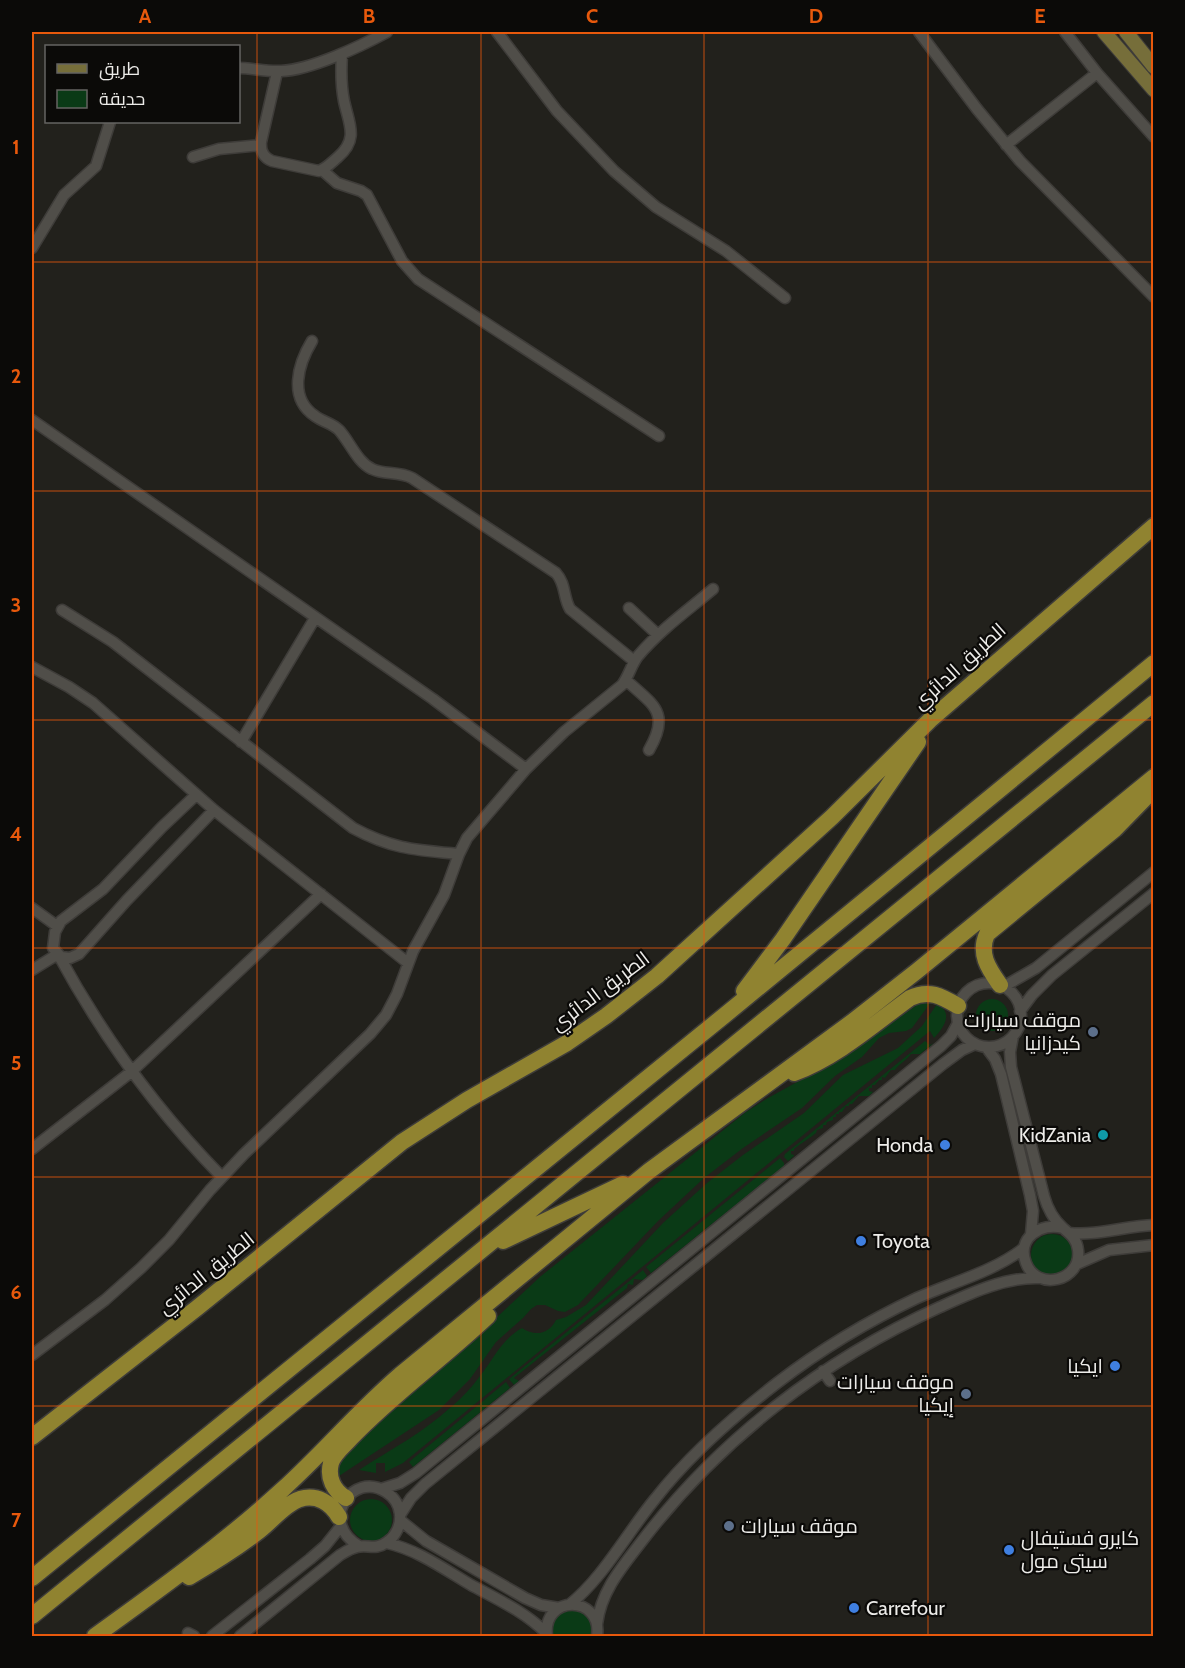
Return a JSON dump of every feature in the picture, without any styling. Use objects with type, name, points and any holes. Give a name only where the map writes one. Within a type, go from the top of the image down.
[{"type":"highway","name":"الطريق الدائري","points":[[32,1437],[402,1142],[467,1100],[562,1047],[627,1000],[760,884],[930,720],[1154,526]]},
{"type":"highway","points":[[32,1578],[1154,663]]},
{"type":"highway","points":[[32,1616],[1154,703]]},
{"type":"highway","points":[[725,1015],[792,927],[919,740],[930,720]]},
{"type":"highway","points":[[95,1636],[260,1510],[307,1467],[382,1390],[649,1172],[917,971],[1154,777]]},
{"type":"highway","points":[[1001,986],[984,957],[984,941],[987,934],[1115,829],[1154,789]]},
{"type":"highway","points":[[776,1078],[808,1068],[824,1059],[919,994],[928,992],[938,994],[958,1006]]},
{"type":"highway","points":[[483,1250],[649,1172]]},
{"type":"highway","points":[[346,1498],[334,1488],[330,1478],[330,1468],[336,1455],[384,1407],[459,1343],[498,1306],[510,1285]]},
{"type":"highway","points":[[165,1584],[184,1580],[216,1561],[260,1530],[290,1504],[301,1499],[321,1500],[331,1506],[340,1521]]},
{"type":"main road","points":[[1104,32],[1154,90]]},
{"type":"main road","points":[[1126,32],[1154,67]]},
{"type":"street","points":[[240,68],[277,72],[293,69],[342,54],[387,32]]},
{"type":"street","points":[[497,32],[556,111],[614,171],[656,207],[726,250],[785,298]]},
{"type":"street","points":[[919,32],[1006,145],[1154,297]]},
{"type":"street","points":[[1065,32],[1154,137]]},
{"type":"street","points":[[277,72],[261,145],[264,155],[272,161],[312,171],[322,170],[342,153],[351,138],[342,89],[342,54]]},
{"type":"street","points":[[1006,145],[1097,72]]},
{"type":"street","points":[[32,248],[64,195],[96,166],[110,123]]},
{"type":"street","points":[[193,158],[219,149],[261,145]]},
{"type":"street","points":[[322,170],[341,185],[362,191],[367,195],[402,261],[418,279],[659,436]]},
{"type":"street","points":[[312,341],[303,358],[297,385],[302,402],[310,412],[337,428],[369,468],[379,472],[401,473],[412,478],[556,573],[562,580],[570,609],[634,661]]},
{"type":"street","points":[[32,420],[433,699],[526,769]]},
{"type":"street","points":[[32,1352],[105,1300],[141,1268],[169,1240],[244,1154],[370,1034],[386,1015],[398,994],[418,940],[444,895],[459,854],[473,829],[526,769],[564,732],[617,690],[626,680],[634,661],[658,635],[713,588]]},
{"type":"street","points":[[629,608],[658,635]]},
{"type":"street","points":[[62,610],[113,642],[341,820],[365,834],[408,849],[459,854]]},
{"type":"street","points":[[240,742],[315,618]]},
{"type":"street","points":[[32,667],[93,703],[214,810],[408,963]]},
{"type":"street","points":[[626,680],[653,705],[658,715],[659,730],[649,750]]},
{"type":"street","points":[[196,795],[103,889],[65,917],[57,926],[53,943],[92,1015],[131,1072],[174,1126],[222,1177]]},
{"type":"street","points":[[32,969],[58,954],[70,958],[79,954],[127,900],[214,810]]},
{"type":"street","points":[[1001,986],[1036,968],[1154,872]]},
{"type":"street","points":[[1020,1011],[1052,975],[1154,893]]},
{"type":"street","points":[[32,1149],[131,1072],[321,894]]},
{"type":"street","points":[[32,908],[57,926]]},
{"type":"street","points":[[213,1636],[325,1546],[340,1521],[342,1504],[346,1498],[358,1489],[366,1487],[381,1489],[400,1483],[417,1473],[941,1046],[951,1036],[958,1023],[958,1006],[962,998],[974,986],[991,983],[1001,986],[1017,1001],[1020,1011],[1019,1025],[1013,1036],[1010,1052],[1011,1067],[1034,1162],[1048,1207],[1077,1244],[1077,1264]]},
{"type":"street","points":[[547,1635],[548,1621],[590,1586],[656,1497],[678,1472],[726,1426],[778,1383],[837,1342],[887,1314],[939,1288],[1000,1264],[1024,1248],[1031,1234],[1033,1211],[998,1066],[981,1046],[968,1039],[958,1023]]},
{"type":"street","points":[[240,1636],[329,1563],[359,1546],[376,1547],[387,1543],[396,1533],[400,1517],[411,1498],[434,1477],[950,1059],[981,1046],[1001,1045],[1013,1036]]},
{"type":"street","points":[[1031,1234],[1046,1226],[1092,1233],[1154,1225]]},
{"type":"street","points":[[597,1636],[600,1605],[608,1588],[626,1561],[669,1507],[708,1465],[754,1423],[823,1371],[878,1338],[947,1304],[1009,1281],[1065,1277],[1077,1264],[1109,1250],[1154,1245]]},
{"type":"street","points":[[1024,1248],[1025,1262],[1039,1278]]},
{"type":"street","points":[[823,1371],[830,1381]]},
{"type":"street","points":[[381,1489],[394,1500],[400,1517],[426,1541],[542,1605],[583,1607],[589,1611],[597,1624]]},
{"type":"street","points":[[340,1521],[345,1534],[359,1546]]},
{"type":"street","points":[[387,1543],[411,1551],[526,1616],[547,1635]]},
{"type":"green space","points":[[992,999],[1004,1003],[1008,1015],[1004,1027],[992,1031],[980,1027],[976,1015],[980,1003]]},
{"type":"green space","points":[[921,1002],[931,1002],[912,1028],[889,1033],[879,1038],[862,1057],[835,1076],[802,1108],[704,1178],[658,1221],[578,1305],[565,1312],[545,1305],[537,1305],[531,1309],[496,1342],[470,1379],[439,1410],[339,1476],[338,1466],[377,1423],[466,1346],[541,1276],[746,1112],[850,1053]]},
{"type":"green space","points":[[937,1004],[945,1012],[946,1020],[934,1038],[930,1031],[403,1463],[385,1472],[385,1463],[376,1463],[376,1473],[359,1470],[418,1433],[455,1404],[515,1332],[522,1328],[532,1333],[541,1333],[550,1328],[556,1320],[586,1305],[663,1223],[707,1183],[804,1113],[843,1075],[898,1048],[922,1026]]},
{"type":"green space","points":[[925,1041],[930,1045],[934,1043],[920,1054],[911,1054],[895,1070],[891,1070],[885,1078],[882,1077],[882,1080],[872,1085],[869,1091],[873,1092],[869,1096],[859,1096],[842,1112],[836,1114],[833,1120],[827,1122],[823,1128],[817,1130],[794,1151],[791,1151],[794,1156],[788,1161],[784,1157],[785,1154]]},
{"type":"green space","points":[[780,1158],[784,1166],[651,1273],[646,1267]]},
{"type":"green space","points":[[1052,1234],[1067,1240],[1073,1255],[1067,1270],[1052,1276],[1037,1270],[1031,1255],[1037,1240]]},
{"type":"green space","points":[[643,1270],[647,1276],[643,1280],[634,1279],[633,1285],[628,1284],[627,1288],[514,1378],[519,1381],[514,1385],[509,1379]]},
{"type":"green space","points":[[506,1382],[510,1388],[413,1467],[409,1462]]},
{"type":"green space","points":[[371,1499],[386,1505],[392,1520],[386,1535],[371,1541],[356,1535],[350,1520],[356,1505]]},
{"type":"green space","points":[[569,1610],[580,1612],[587,1617],[592,1626],[592,1636],[551,1636],[554,1620]]},
{"type":"place","name":"موقف سيارات كيدزانيا","points":[[1093,1032]]},
{"type":"place","name":"KidZania","points":[[1103,1135]]},
{"type":"place","name":"Honda","points":[[945,1145]]},
{"type":"place","name":"Toyota","points":[[861,1241]]},
{"type":"place","name":"ايكيا","points":[[1115,1366]]},
{"type":"place","name":"موقف سيارات إيكيا","points":[[966,1394]]},
{"type":"place","name":"موقف سيارات","points":[[729,1526]]},
{"type":"place","name":"كايرو فستيفال سيتى مول","points":[[1009,1550]]},
{"type":"place","name":"Carrefour","points":[[854,1608]]}]
